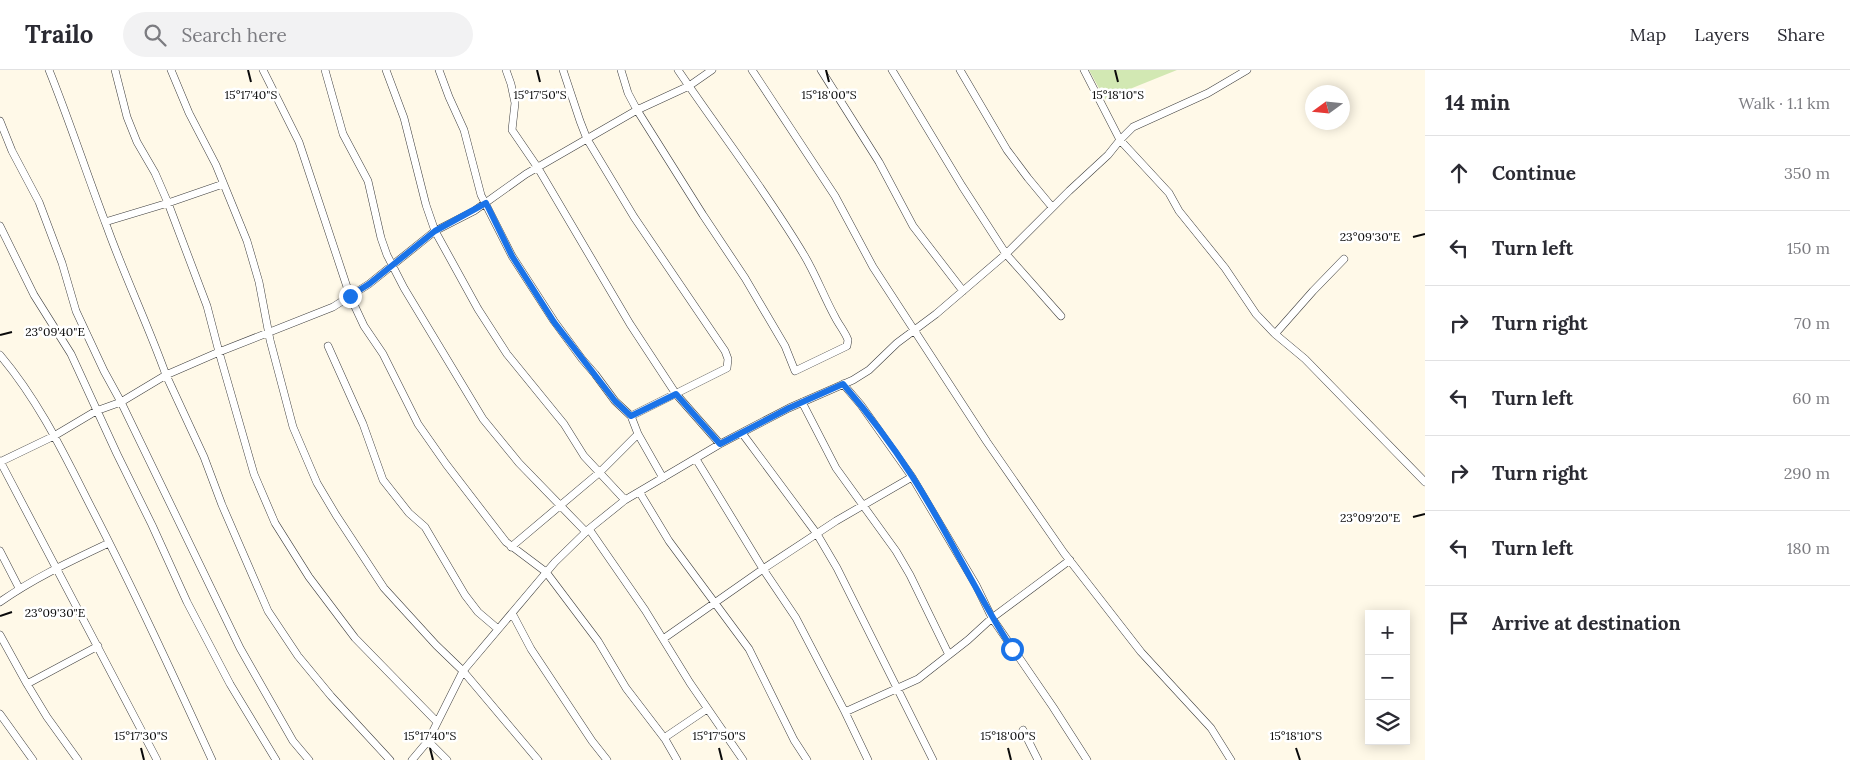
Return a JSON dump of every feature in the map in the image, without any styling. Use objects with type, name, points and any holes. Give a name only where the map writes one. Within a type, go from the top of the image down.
[{"type":"street","points":[[49,70],[75,134],[105,222],[166,375],[204,457],[222,505],[268,611],[298,656],[331,696],[390,760]]},
{"type":"street","points":[[115,70],[127,117],[137,142],[155,173],[168,203],[207,306],[254,474],[275,523],[309,578],[354,638],[437,722]]},
{"type":"street","points":[[171,70],[247,241],[259,282],[269,333],[293,427],[316,483],[384,588],[436,645],[463,671],[538,760]]},
{"type":"street","points":[[263,70],[299,142],[350,296],[361,320],[383,354],[411,410],[430,442],[511,547],[546,572],[598,641],[626,688],[664,738],[677,760]]},
{"type":"street","points":[[325,70],[343,134],[368,181],[381,238],[392,265],[447,360],[483,419],[519,463],[588,531],[663,639],[743,760]]},
{"type":"street","points":[[386,70],[404,118],[426,205],[435,231],[478,309],[507,354],[564,424],[584,456],[625,500]]},
{"type":"street","points":[[439,70],[464,130],[477,185],[512,256],[554,322],[615,401],[631,416],[638,434],[663,478]]},
{"type":"street","points":[[506,70],[515,103],[511,128],[538,168],[625,316],[676,394],[720,444]]},
{"type":"street","points":[[563,70],[587,139],[634,217],[725,351],[728,359],[727,368],[631,416]]},
{"type":"street","points":[[621,70],[628,93],[637,110],[703,215],[746,278],[785,346],[796,371],[847,346],[848,340],[803,254],[678,70]]},
{"type":"street","points":[[157,760],[0,462],[54,436],[96,411],[121,402],[166,375],[333,307],[369,284],[435,231],[486,203],[526,174],[637,110],[688,86],[712,70]]},
{"type":"street","points":[[752,70],[835,196],[873,267],[987,442],[1070,560],[1141,652],[1212,728],[1232,760]]},
{"type":"street","points":[[821,70],[879,162],[914,226],[963,291]]},
{"type":"street","points":[[892,70],[962,186],[1006,254],[1061,316]]},
{"type":"street","points":[[960,70],[1007,150],[1052,207]]},
{"type":"street","points":[[1084,70],[1120,140],[1169,193],[1179,211],[1225,268],[1256,314],[1425,482]]},
{"type":"street","points":[[412,760],[428,740],[463,671],[546,572],[588,531],[625,500],[720,444],[869,370],[898,343],[1006,254],[1133,127],[1208,93],[1247,70]]},
{"type":"street","points":[[0,122],[39,202],[62,263],[76,311],[240,648],[294,742],[310,760]]},
{"type":"street","points":[[105,222],[223,184]]},
{"type":"street","points":[[0,226],[34,295],[71,354],[96,411],[152,525],[187,602],[230,684],[276,760]]},
{"type":"street","points":[[1275,334],[1344,259]]},
{"type":"street","points":[[328,346],[363,424],[382,480],[404,507],[425,527],[465,595],[478,612],[498,629]]},
{"type":"street","points":[[0,355],[21,380],[54,436],[156,639],[212,760]]},
{"type":"street","points":[[843,384],[861,405],[912,477],[976,585],[992,618],[1087,760]]},
{"type":"street","points":[[802,402],[836,468],[863,504],[910,575],[950,655]]},
{"type":"street","points":[[742,433],[817,534],[837,568],[933,760]]},
{"type":"street","points":[[511,547],[600,472],[638,434]]},
{"type":"street","points":[[696,459],[763,569],[796,618],[868,760]]},
{"type":"street","points":[[663,639],[763,569],[863,504],[912,477]]},
{"type":"street","points":[[640,492],[669,542],[749,649],[794,740],[807,760]]},
{"type":"street","points":[[0,602],[19,588],[57,567],[109,543]]},
{"type":"street","points":[[0,551],[19,588]]},
{"type":"street","points":[[845,712],[918,679],[950,655],[992,618],[1070,560]]},
{"type":"street","points":[[512,613],[531,649],[592,741],[607,760]]},
{"type":"street","points":[[0,635],[47,717],[78,760]]},
{"type":"street","points":[[27,684],[98,646]]},
{"type":"street","points":[[664,738],[708,709]]},
{"type":"street","points":[[0,714],[33,760]]},
{"type":"street","points":[[1024,730],[1038,760]]},
{"type":"street","points":[[428,740],[447,760]]},
{"type":"green space","points":[[1089,70],[1177,70],[1105,99]]},
{"type":"route","points":[[350,296],[369,284],[435,231],[486,203],[524,277],[538,295],[554,322],[615,401],[631,416],[676,394],[720,444],[789,408],[843,384],[861,405],[912,477],[976,585],[992,618],[1012,649]]}]
